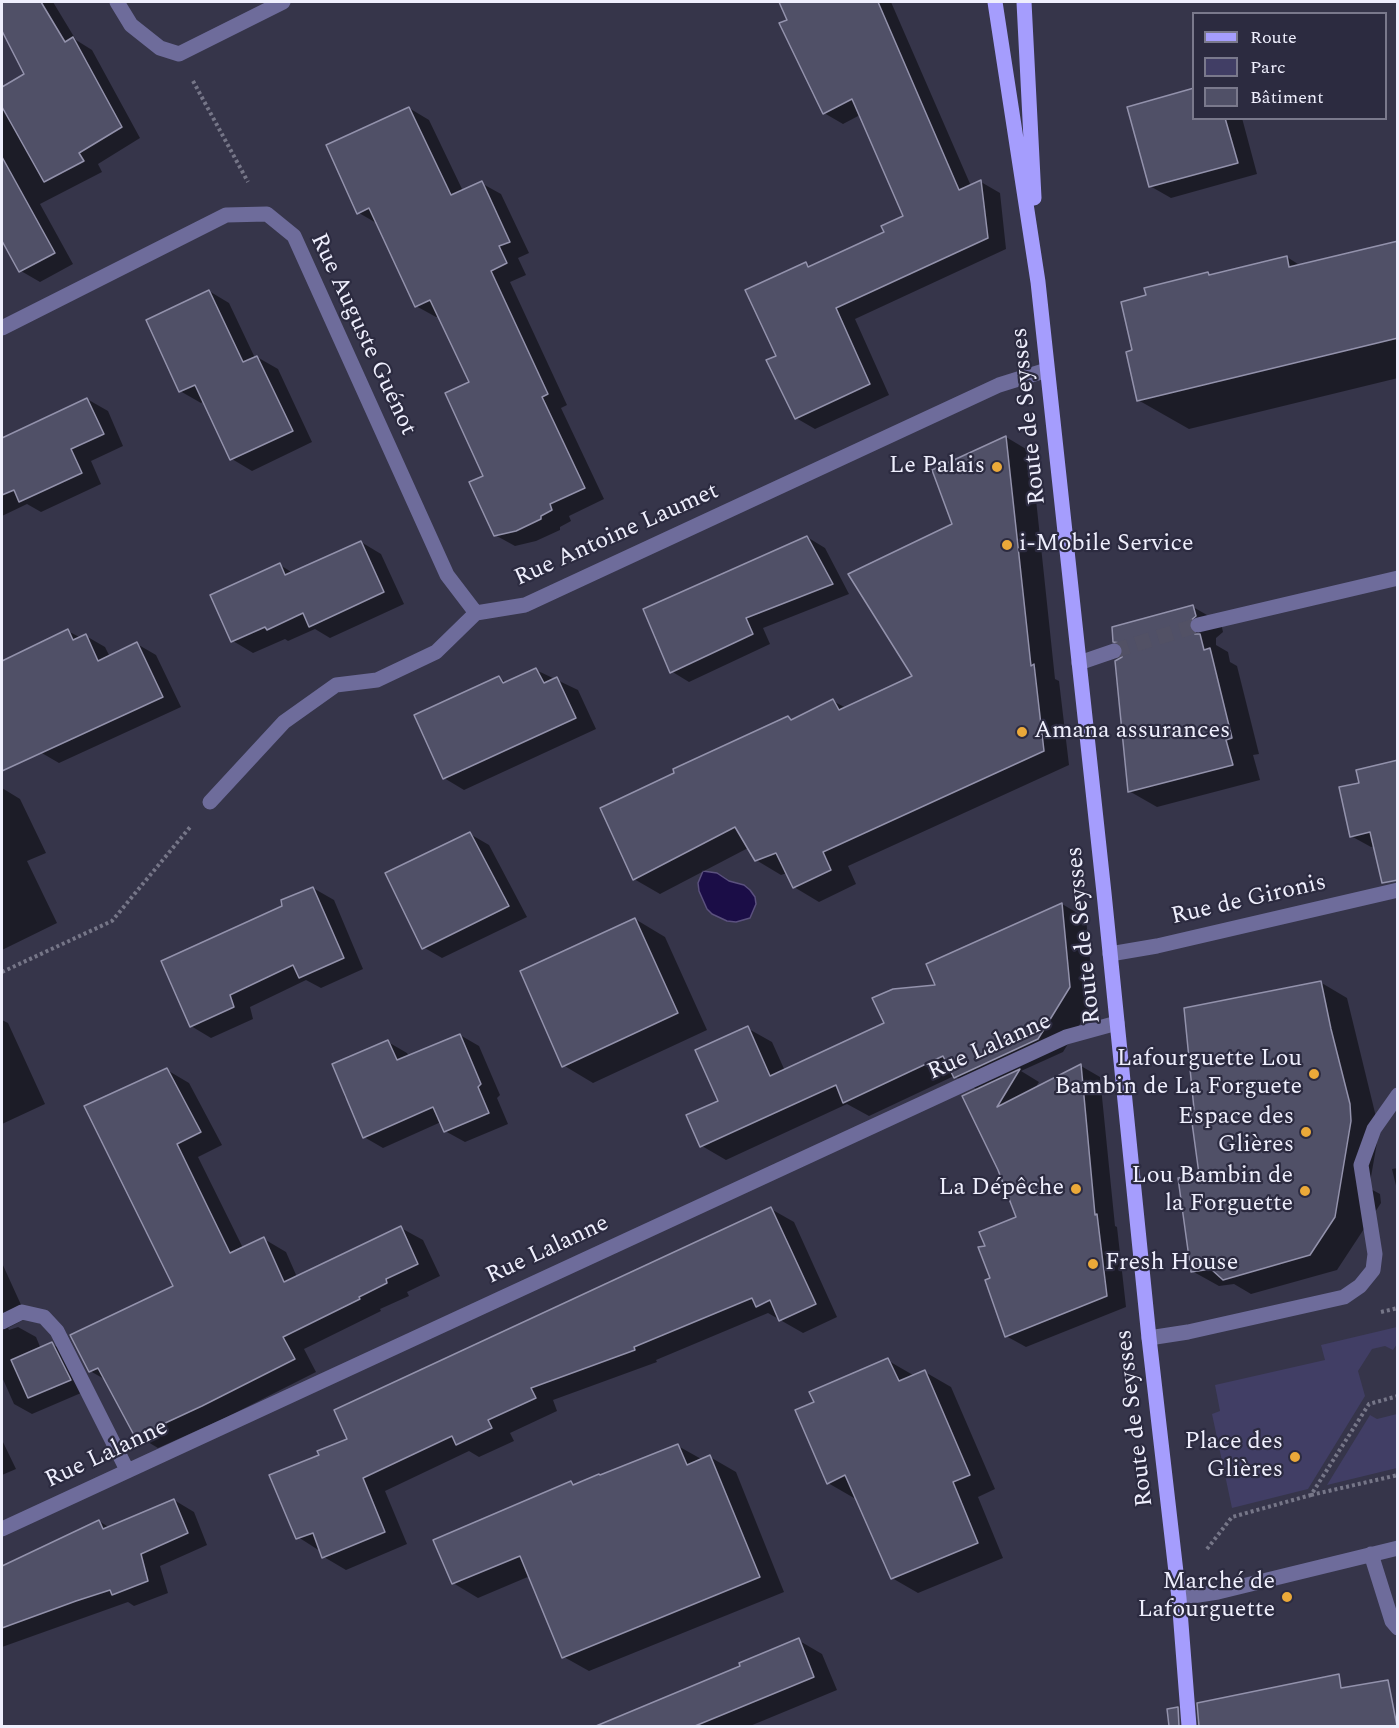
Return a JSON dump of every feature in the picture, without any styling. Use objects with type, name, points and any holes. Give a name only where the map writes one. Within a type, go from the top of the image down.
[{"type":"main road","name":"Route de Seysses","points":[[995,2],[1038,282],[1149,1338],[1175,1556],[1189,1726]]},
{"type":"main road","name":"Route de Seysses","points":[[1024,2],[1038,282]]},
{"type":"street","points":[[117,2],[131,25],[160,48],[179,54],[283,2]]},
{"type":"street","points":[[2,328],[226,215],[267,214]]},
{"type":"street","name":"Rue Auguste Guénot","points":[[267,214],[294,236],[447,574],[476,613]]},
{"type":"street","name":"Rue Antoine Laumet","points":[[476,613],[525,605],[999,385],[1047,370]]},
{"type":"street","points":[[1198,625],[1398,578]]},
{"type":"street","points":[[210,802],[284,722],[336,685],[377,680],[436,652],[476,613]]},
{"type":"street","points":[[1079,663],[1114,651]]},
{"type":"street","name":"Rue de Gironis","points":[[1110,954],[1157,946],[1398,890]]},
{"type":"street","name":"Rue Lalanne","points":[[2,1529],[1066,1037],[1117,1023]]},
{"type":"street","points":[[1149,1338],[1188,1332],[1344,1297],[1360,1286],[1373,1270],[1375,1254],[1361,1165],[1374,1129],[1398,1095]]},
{"type":"street","points":[[2,1322],[22,1312],[44,1317],[57,1331],[127,1470]]},
{"type":"street","points":[[1179,1598],[1218,1592],[1398,1548]]},
{"type":"street","points":[[1371,1554],[1392,1621],[1398,1628]]},
{"type":"path","points":[[179,54],[267,214]]},
{"type":"path","points":[[2,972],[112,921],[210,802]]},
{"type":"path","points":[[1311,1495],[1369,1404],[1398,1396]]},
{"type":"path","points":[[1175,1556],[1204,1551],[1232,1516],[1398,1474]]},
{"type":"green space","points":[[1397,1327],[1397,1344],[1393,1350],[1385,1346],[1372,1349],[1358,1371],[1365,1396],[1308,1489],[1232,1508],[1212,1414],[1220,1411],[1215,1385],[1325,1360],[1321,1345]]},
{"type":"green space","points":[[1397,1414],[1397,1468],[1327,1485],[1370,1415],[1377,1419]]},
{"type":"shaded area","points":[[703,871],[717,873],[750,890],[755,897],[756,904],[750,918],[736,922],[727,921],[707,909],[698,883]]},
{"type":"building","points":[[2,2],[41,2],[65,42],[73,37],[122,127],[79,153],[84,161],[44,182],[2,107],[2,87],[24,74],[2,31]]},
{"type":"building","points":[[779,2],[878,2],[959,190],[981,180],[988,238],[836,308],[870,384],[795,419],[766,360],[776,356],[745,290],[806,262],[808,267],[884,232],[881,226],[903,216],[852,99],[823,114],[779,23],[787,20]]},
{"type":"building","points":[[1192,89],[1192,120],[1226,120],[1238,163],[1149,187],[1127,107]]},
{"type":"building","points":[[409,107],[451,195],[482,181],[510,242],[499,246],[507,263],[491,271],[548,394],[542,397],[585,488],[550,504],[552,510],[541,516],[541,519],[516,531],[494,536],[469,482],[483,476],[445,393],[469,382],[430,300],[415,307],[369,208],[357,214],[326,145]]},
{"type":"building","points":[[2,157],[55,253],[19,272],[2,241]]},
{"type":"building","points":[[1398,241],[1398,338],[1137,401],[1126,352],[1132,350],[1121,302],[1146,295],[1144,288],[1208,272],[1209,275],[1287,256],[1289,267]]},
{"type":"building","points":[[209,290],[243,362],[257,356],[293,431],[230,460],[195,385],[179,392],[146,320]]},
{"type":"building","points":[[87,398],[104,434],[71,449],[82,473],[19,502],[14,490],[2,495],[2,438]]},
{"type":"building","points":[[1006,436],[1031,666],[1034,664],[1044,751],[823,852],[831,870],[793,888],[776,853],[755,861],[735,827],[633,880],[600,808],[674,773],[673,769],[788,716],[791,720],[833,699],[839,710],[912,676],[848,574],[952,524],[932,470]]},
{"type":"building","points":[[807,536],[833,584],[746,618],[753,634],[670,673],[643,609]]},
{"type":"building","points":[[361,541],[384,592],[309,627],[303,613],[267,630],[265,627],[231,642],[210,595],[280,563],[285,575]]},
{"type":"building","points":[[1193,605],[1196,616],[1189,622],[1189,628],[1195,634],[1200,634],[1204,650],[1210,648],[1232,738],[1226,740],[1233,765],[1128,792],[1115,661],[1122,657],[1123,648],[1120,643],[1113,642],[1112,627]]},
{"type":"building","points":[[68,629],[73,640],[86,634],[98,661],[137,642],[163,697],[2,771],[2,661]]},
{"type":"building","points":[[536,668],[544,683],[557,677],[576,718],[443,779],[414,715],[499,676],[503,683]]},
{"type":"building","points":[[1398,760],[1398,880],[1382,883],[1370,832],[1350,837],[1339,787],[1359,783],[1356,770]]},
{"type":"building","points":[[470,832],[509,906],[422,949],[385,873]]},
{"type":"building","points":[[313,887],[344,958],[299,978],[293,965],[230,995],[234,1007],[190,1027],[161,961],[282,906],[281,900]]},
{"type":"building","points":[[1062,903],[1070,987],[1038,1039],[954,1078],[943,1056],[843,1103],[836,1085],[700,1147],[686,1115],[718,1101],[695,1050],[748,1026],[770,1076],[884,1023],[872,998],[893,989],[935,985],[926,964]]},
{"type":"building","points":[[635,918],[678,1013],[562,1067],[520,971]]},
{"type":"building","points":[[1321,981],[1350,1104],[1351,1121],[1335,1217],[1310,1255],[1223,1280],[1211,1269],[1191,1272],[1178,1178],[1199,1174],[1190,1108],[1194,1109],[1184,1008]]},
{"type":"building","points":[[460,1034],[481,1084],[478,1087],[489,1113],[444,1132],[433,1107],[363,1138],[332,1064],[388,1040],[397,1060]]},
{"type":"building","points":[[1081,1064],[1095,1215],[1097,1214],[1107,1296],[1005,1337],[985,1280],[990,1278],[978,1247],[985,1246],[979,1232],[1016,1217],[998,1170],[962,1096],[1020,1069],[997,1107]]},
{"type":"building","points":[[167,1068],[201,1132],[177,1144],[230,1253],[264,1237],[284,1282],[401,1226],[418,1264],[386,1279],[387,1283],[359,1297],[360,1299],[283,1337],[295,1359],[135,1437],[98,1368],[89,1372],[70,1335],[173,1286],[84,1106]]},
{"type":"building","points":[[771,1207],[816,1304],[779,1321],[770,1300],[756,1307],[752,1298],[634,1347],[635,1350],[531,1388],[536,1398],[488,1420],[492,1428],[456,1445],[452,1436],[363,1478],[385,1532],[322,1558],[313,1533],[296,1539],[269,1475],[319,1455],[317,1451],[347,1439],[334,1410]]},
{"type":"building","points":[[52,1342],[71,1380],[28,1398],[11,1360]]},
{"type":"building","points":[[888,1358],[899,1381],[925,1370],[970,1475],[953,1482],[978,1543],[891,1579],[845,1475],[827,1484],[795,1410],[814,1402],[809,1392]]},
{"type":"building","points":[[678,1444],[687,1465],[710,1455],[760,1577],[562,1658],[520,1556],[452,1584],[433,1540],[571,1481],[573,1485]]},
{"type":"building","points":[[174,1499],[188,1533],[141,1554],[148,1581],[112,1595],[110,1590],[2,1628],[2,1566],[99,1520],[103,1529]]},
{"type":"building","points":[[799,1638],[814,1677],[695,1726],[596,1726],[740,1666],[739,1663]]},
{"type":"building","points":[[1339,1674],[1341,1688],[1388,1680],[1397,1726],[1199,1726],[1197,1703]]},
{"type":"building","points":[[1178,1707],[1179,1726],[1169,1726],[1167,1709]]},
{"type":"tunnel","points":[[1114,651],[1198,625]]},
{"type":"place","name":"Le Palais","points":[[997,467]]},
{"type":"place","name":"i-Mobile Service","points":[[1007,545]]},
{"type":"place","name":"Amana assurances","points":[[1022,732]]},
{"type":"place","name":"Lafourguette Lou Bambin de La Forguete","points":[[1314,1074]]},
{"type":"place","name":"Espace des Glières","points":[[1306,1132]]},
{"type":"place","name":"La Dépêche","points":[[1076,1189]]},
{"type":"place","name":"Lou Bambin de la Forguette","points":[[1305,1191]]},
{"type":"place","name":"Fresh House","points":[[1093,1264]]},
{"type":"place","name":"Place des Glières","points":[[1295,1457]]},
{"type":"place","name":"Marché de Lafourguette","points":[[1287,1597]]}]
